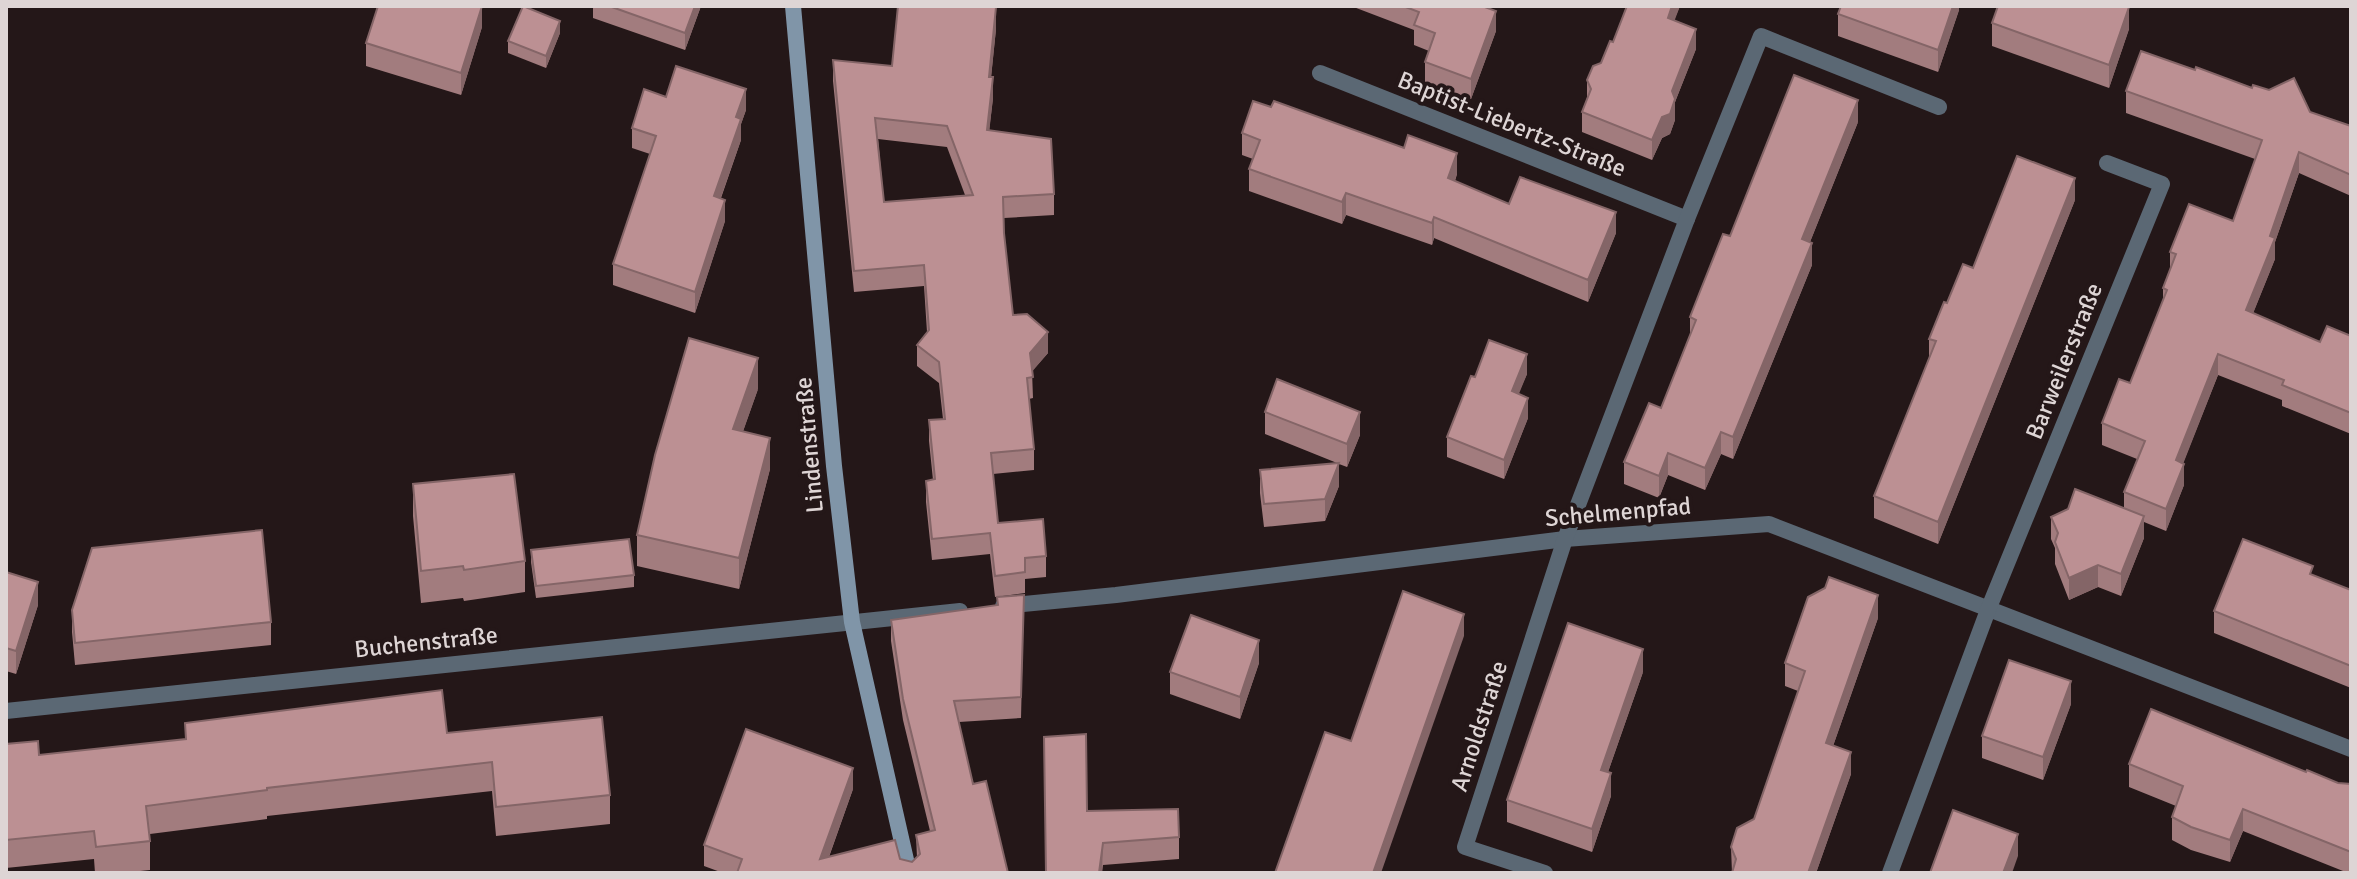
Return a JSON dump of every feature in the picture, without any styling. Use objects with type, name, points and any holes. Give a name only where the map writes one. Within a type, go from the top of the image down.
[{"type":"street","name":"Lindenstraße","points":[[793,6],[834,466],[852,622],[909,873]]},
{"type":"street","points":[[1565,539],[1687,219],[1761,36],[1939,107]]},
{"type":"street","name":"Baptist-Liebertz-Straße","points":[[1320,73],[1687,219]]},
{"type":"street","name":"Barweilerstraße","points":[[1988,610],[2162,184],[2107,163]]},
{"type":"street","name":"Schelmenpfad","points":[[852,622],[1116,595],[1565,539],[1769,524],[2351,749]]},
{"type":"street","name":"Arnoldstraße","points":[[1545,873],[1465,847],[1565,539]]},
{"type":"street","points":[[1890,873],[1988,610]]},
{"type":"street","name":"Buchenstraße","points":[[6,711],[852,622]]},
{"type":"building","points":[[378,6],[482,6],[461,73],[366,43]]},
{"type":"building","points":[[523,6],[560,21],[546,56],[508,41]]},
{"type":"building","points":[[609,6],[695,6],[685,33]]},
{"type":"building","points":[[898,6],[996,7],[987,130],[1051,139],[1054,194],[1003,197],[1013,315],[1027,314],[1048,332],[1030,353],[1033,377],[1027,378],[1034,449],[991,453],[998,523],[1043,519],[1046,556],[1025,558],[1025,572],[995,576],[990,533],[932,539],[926,481],[935,479],[929,420],[945,419],[939,362],[917,345],[929,330],[924,265],[854,271],[833,60],[892,66]],"holes":[[[875,118],[947,126],[973,195],[884,202]]]},
{"type":"building","points":[[1403,6],[1482,6],[1496,11],[1471,79],[1425,62],[1435,33],[1414,25],[1419,12]]},
{"type":"building","points":[[1627,6],[1672,6],[1668,18],[1696,29],[1672,91],[1675,99],[1670,114],[1662,117],[1652,140],[1582,112],[1591,89],[1587,80],[1593,66],[1601,63],[1610,41],[1613,42]]},
{"type":"building","points":[[1841,6],[1953,6],[1938,50],[1838,14]]},
{"type":"building","points":[[1998,6],[2129,7],[2109,65],[1992,23]]},
{"type":"building","points":[[2141,51],[2252,88],[2253,85],[2269,90],[2294,78],[2310,112],[2351,126],[2351,175],[2299,152],[2270,236],[2275,238],[2246,310],[2320,342],[2327,326],[2351,336],[2351,413],[2282,385],[2284,380],[2218,354],[2176,460],[2184,464],[2166,509],[2124,492],[2145,441],[2102,423],[2119,379],[2130,383],[2167,290],[2163,288],[2176,254],[2170,252],[2189,204],[2233,221],[2262,140],[2126,91]]},
{"type":"building","points":[[676,66],[746,89],[736,117],[741,119],[714,196],[725,200],[695,292],[613,264],[656,136],[632,128],[644,89],[666,97]]},
{"type":"building","points":[[1794,75],[1858,100],[1802,239],[1812,243],[1733,437],[1721,432],[1705,468],[1668,453],[1659,476],[1624,462],[1649,403],[1661,408],[1696,320],[1690,317],[1701,289],[1723,234],[1730,236]]},
{"type":"building","points":[[1253,101],[1271,107],[1274,101],[1404,148],[1408,135],[1457,153],[1448,178],[1509,204],[1520,177],[1616,212],[1588,280],[1434,217],[1432,223],[1346,193],[1342,202],[1249,169],[1260,140],[1242,133]]},
{"type":"building","points":[[2017,156],[2075,178],[1938,522],[1874,496],[1936,341],[1929,339],[1944,302],[1947,303],[1963,264],[1973,268]]},
{"type":"building","points":[[689,338],[758,358],[733,429],[770,438],[739,558],[637,535],[655,455]]},
{"type":"building","points":[[1489,340],[1527,354],[1512,391],[1528,398],[1504,460],[1447,437]]},
{"type":"building","points":[[1277,379],[1360,412],[1347,444],[1265,412]]},
{"type":"building","points":[[1339,463],[1325,499],[1264,504],[1260,470]]},
{"type":"building","points":[[514,474],[525,561],[464,570],[463,566],[421,571],[413,484]]},
{"type":"building","points":[[2075,489],[2144,516],[2121,574],[2098,565],[2069,578],[2055,542],[2058,533],[2051,517],[2068,509]]},
{"type":"building","points":[[262,530],[271,622],[75,643],[72,610],[92,548]]},
{"type":"building","points":[[629,539],[634,575],[536,586],[531,550]]},
{"type":"building","points":[[2243,539],[2313,566],[2310,574],[2351,590],[2351,666],[2214,611]]},
{"type":"building","points":[[6,572],[38,582],[16,651],[6,648]]},
{"type":"building","points":[[1829,577],[1878,595],[1826,743],[1851,752],[1808,873],[1732,873],[1736,859],[1731,847],[1737,828],[1754,819],[1805,671],[1785,663],[1808,597],[1825,588]]},
{"type":"building","points":[[1403,591],[1464,614],[1373,873],[1275,873],[1325,732],[1351,741]]},
{"type":"building","points":[[1024,595],[1021,697],[954,701],[973,784],[986,781],[1008,873],[737,873],[742,859],[704,845],[746,729],[853,768],[820,859],[895,840],[900,859],[912,862],[920,854],[916,835],[935,830],[903,699],[891,620],[998,605],[997,597]]},
{"type":"building","points":[[1191,615],[1259,640],[1240,697],[1170,672]]},
{"type":"building","points":[[1568,623],[1643,649],[1601,770],[1611,773],[1592,829],[1507,800]]},
{"type":"building","points":[[2009,660],[2071,681],[2043,757],[1982,736]]},
{"type":"building","points":[[442,690],[447,733],[602,717],[610,795],[496,807],[492,762],[267,788],[146,806],[150,841],[96,847],[94,831],[6,840],[6,744],[38,741],[39,755],[186,739],[185,723]]},
{"type":"building","points":[[2151,709],[2306,772],[2351,784],[2351,852],[2243,809],[2230,840],[2172,817],[2183,786],[2129,764]]},
{"type":"building","points":[[1086,734],[1087,811],[1178,809],[1179,837],[1103,843],[1099,873],[1046,873],[1044,737]]},
{"type":"building","points":[[1953,810],[2018,834],[2003,873],[1930,873]]}]
